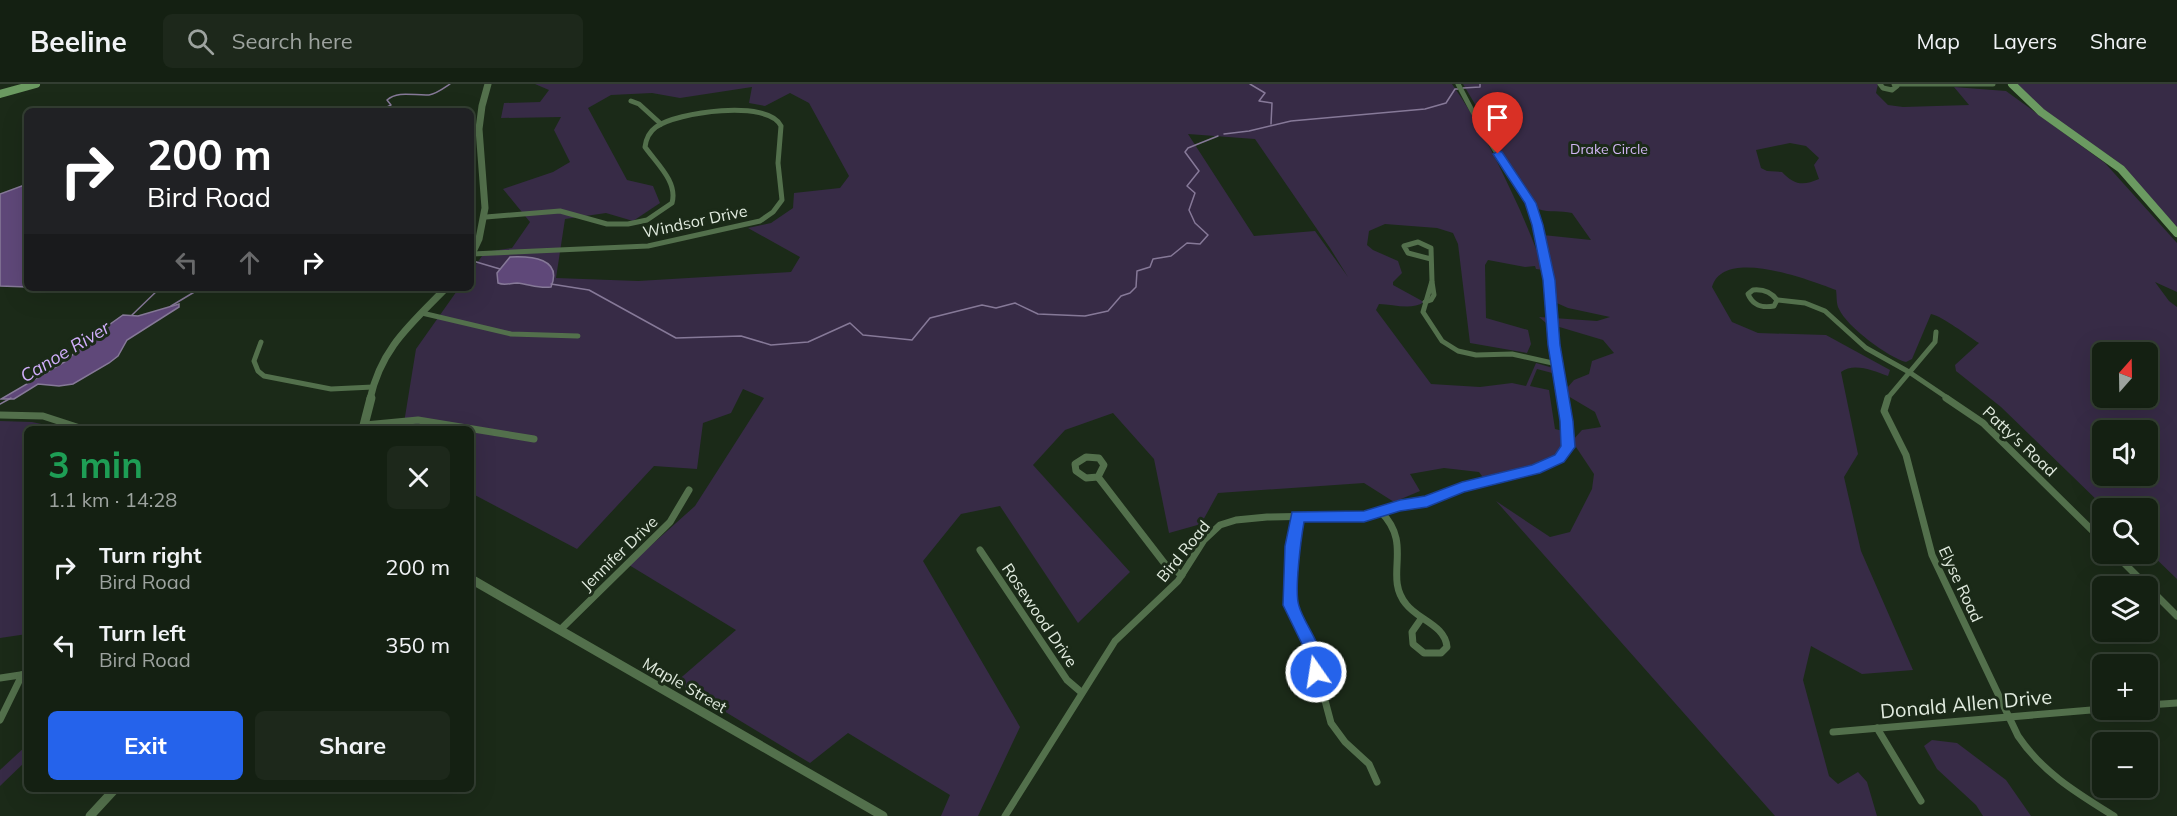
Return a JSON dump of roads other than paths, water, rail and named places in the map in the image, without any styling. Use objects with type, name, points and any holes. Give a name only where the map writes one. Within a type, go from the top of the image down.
[{"type":"main road","points":[[0,94],[36,84]]},
{"type":"main road","points":[[2012,84],[2041,112],[2121,169],[2177,233]]},
{"type":"street","points":[[474,251],[486,217],[487,203],[479,130],[482,103],[488,84]]},
{"type":"street","points":[[1880,84],[1883,88],[1892,90],[1896,85],[1993,84]]},
{"type":"street","name":"Bird Road","points":[[1005,816],[1081,692],[1122,633],[1168,592],[1182,575],[1204,540],[1220,525],[1236,520],[1298,516],[1358,517],[1400,505],[1432,500],[1462,487],[1535,470],[1559,459],[1566,451],[1568,440],[1557,364],[1549,280],[1534,214],[1520,184],[1495,149],[1460,87]]},
{"type":"street","points":[[631,100],[639,104],[661,124]]},
{"type":"street","name":"Windsor Drive","points":[[474,255],[656,244],[752,224],[767,217],[779,206],[782,197],[778,168],[781,126],[776,118],[765,112],[745,110],[686,116],[661,124],[648,136],[645,147],[670,181],[675,192],[672,203],[647,220],[622,225],[560,211],[486,217]]},
{"type":"street","points":[[474,131],[479,130]]},
{"type":"street","points":[[1431,259],[1410,254],[1404,250],[1404,246],[1410,243],[1425,243],[1431,248],[1432,281],[1435,289],[1434,296],[1425,303],[1424,317],[1440,339],[1452,349],[1473,355],[1512,354],[1557,364]]},
{"type":"street","points":[[1753,290],[1763,290],[1771,293],[1777,300],[1774,306],[1763,307],[1752,302],[1748,294],[1753,290]]},
{"type":"street","points":[[364,426],[378,370],[390,347],[443,291]]},
{"type":"street","name":"Patty's Road","points":[[1777,300],[1805,303],[1825,311],[1866,348],[1909,372],[1994,432],[2092,530]]},
{"type":"street","points":[[422,313],[505,333],[578,336]]},
{"type":"street","name":"Elyse Road","points":[[1936,332],[1935,342],[1886,399],[1885,416],[1906,455],[1932,555],[2024,746],[2040,767],[2114,816]]},
{"type":"street","points":[[261,342],[254,361],[264,376],[331,389],[373,387]]},
{"type":"street","points":[[0,415],[45,416],[76,426]]},
{"type":"street","points":[[372,426],[418,420],[455,426]]},
{"type":"street","points":[[474,429],[534,439]]},
{"type":"street","points":[[1098,477],[1104,468],[1099,458],[1086,456],[1075,464],[1076,471],[1082,476],[1098,477],[1165,564],[1182,575]]},
{"type":"street","name":"Jennifer Drive","points":[[560,630],[670,522],[689,490]]},
{"type":"street","points":[[1381,512],[1392,522],[1398,533],[1400,596],[1409,609],[1445,635],[1447,644],[1441,653],[1427,654],[1413,644],[1412,632],[1421,619]]},
{"type":"street","points":[[1298,516],[1293,546],[1292,610],[1310,644],[1330,723],[1345,742],[1369,764],[1377,782]]},
{"type":"street","name":"Rosewood Drive","points":[[980,550],[1067,680],[1081,692]]},
{"type":"street","points":[[2125,564],[2177,616]]},
{"type":"street","name":"Maple Street","points":[[474,581],[883,816]]},
{"type":"street","points":[[0,678],[24,674]]},
{"type":"street","points":[[0,720],[24,676]]},
{"type":"street","points":[[2158,704],[2177,703]]},
{"type":"street","name":"Donald Allen Drive","points":[[1833,732],[2092,710]]},
{"type":"street","points":[[1877,728],[1921,801]]},
{"type":"street","points":[[90,816],[112,792]]},
{"type":"waterway","name":"Canoe River","points":[[385,108],[391,105],[387,100],[396,95],[429,95],[450,84]]},
{"type":"waterway","points":[[1250,84],[1265,93],[1259,101],[1272,103],[1271,124]]},
{"type":"waterway","points":[[1463,88],[1480,87],[1480,84]]},
{"type":"waterway","points":[[1224,134],[1249,131],[1291,121],[1425,109],[1446,103],[1455,89],[1458,89]]},
{"type":"waterway","points":[[551,284],[589,290],[676,338],[741,336],[771,345],[808,342],[850,323],[863,335],[912,340],[930,318],[982,305],[996,308],[1015,303],[1038,314],[1085,316],[1108,311],[1121,296],[1130,293],[1136,287],[1137,271],[1150,267],[1153,259],[1171,256],[1187,243],[1200,244],[1208,235],[1195,223],[1189,210],[1195,193],[1187,186],[1199,171],[1185,152],[1188,148],[1218,136]]},
{"type":"waterway","points":[[474,261],[500,269]]},
{"type":"waterway","name":"Canoe River","points":[[132,315],[157,291]]},
{"type":"waterway","points":[[171,306],[196,291]]},
{"type":"waterway","name":"Canoe River","points":[[0,404],[11,398]]},
{"type":"park label","name":"Drake Circle","points":[[1609,149]]}]
